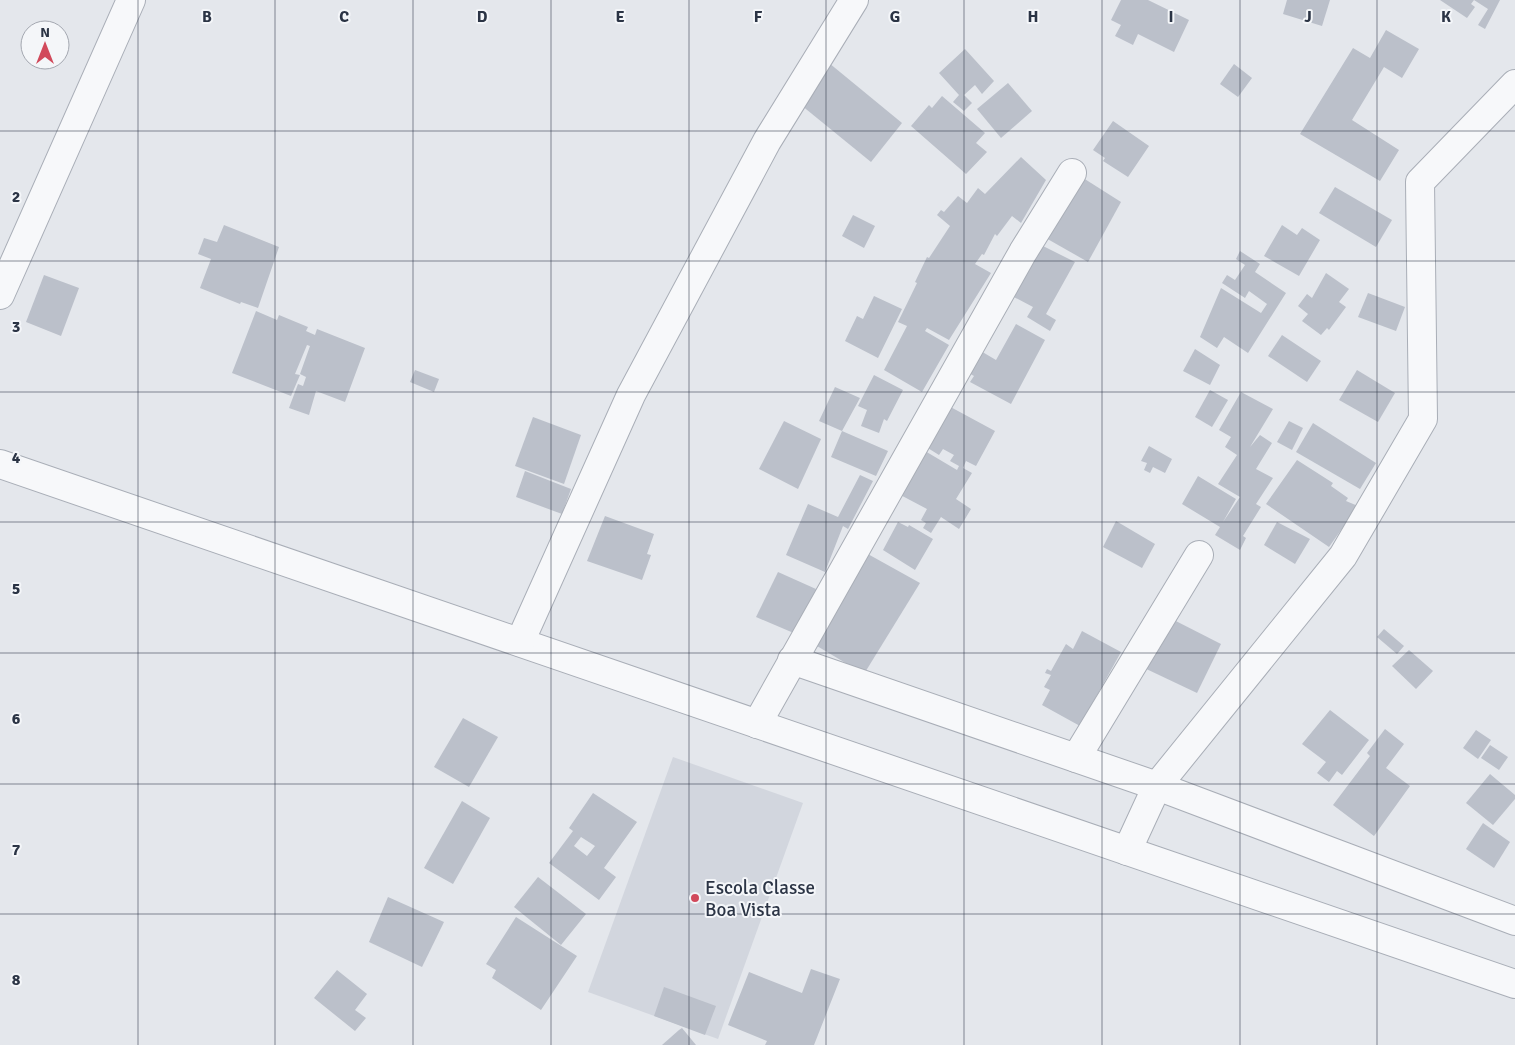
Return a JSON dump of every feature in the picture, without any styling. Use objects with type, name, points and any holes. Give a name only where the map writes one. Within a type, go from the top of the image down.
[{"type":"street","points":[[0,295],[131,0]]},
{"type":"street","points":[[520,642],[631,395],[767,141],[854,0]]},
{"type":"street","points":[[1127,851],[1157,786],[1344,556],[1423,419],[1420,182],[1515,84]]},
{"type":"street","points":[[757,724],[1023,252],[1072,174]]},
{"type":"street","points":[[0,464],[1515,984]]},
{"type":"street","points":[[1076,758],[1199,555]]},
{"type":"street","points":[[792,660],[1157,786],[1515,920]]},
{"type":"shaded area","name":"Escola Classe Boa Vista","points":[[673,757],[803,803],[718,1039],[588,992]]},
{"type":"building","points":[[1121,0],[1148,0],[1189,20],[1174,52],[1138,34],[1133,45],[1115,36],[1121,25],[1111,20]]},
{"type":"building","points":[[1287,0],[1330,0],[1322,26],[1283,14]]},
{"type":"building","points":[[1440,0],[1474,0],[1471,4],[1475,7],[1467,18]]},
{"type":"building","points":[[1474,0],[1500,0],[1485,29],[1478,25],[1488,9]]},
{"type":"building","points":[[1386,30],[1419,49],[1402,78],[1384,67],[1352,120],[1399,150],[1380,181],[1300,134],[1353,48],[1370,58]]},
{"type":"building","points":[[965,49],[994,81],[982,94],[975,85],[964,95],[972,103],[964,111],[953,102],[959,95],[939,73]]},
{"type":"building","points":[[829,63],[902,123],[871,162],[801,105]]},
{"type":"building","points":[[1234,64],[1252,78],[1238,97],[1220,84]]},
{"type":"building","points":[[1008,83],[1032,111],[1001,138],[977,109]]},
{"type":"building","points":[[942,96],[985,133],[976,143],[987,152],[966,174],[911,126],[929,105],[932,108]]},
{"type":"building","points":[[1113,121],[1149,146],[1128,177],[1103,161],[1105,158],[1093,150]]},
{"type":"building","points":[[1021,157],[1046,180],[1021,223],[1012,216],[997,236],[995,234],[984,255],[982,254],[975,264],[991,273],[949,340],[927,328],[925,331],[949,345],[922,392],[884,370],[907,326],[898,322],[917,283],[915,282],[927,257],[929,258],[950,226],[937,215],[941,210],[944,212],[958,196],[967,203],[978,188],[985,194]]},
{"type":"building","points":[[1080,176],[1121,202],[1088,262],[1044,237]]},
{"type":"building","points":[[1335,187],[1392,220],[1376,247],[1319,213]]},
{"type":"building","points":[[853,215],[875,226],[864,248],[842,236]]},
{"type":"building","points":[[224,225],[279,247],[258,308],[241,302],[240,304],[200,288],[211,259],[198,254],[204,238],[217,242]]},
{"type":"building","points":[[1282,225],[1297,235],[1302,228],[1320,240],[1299,276],[1264,256]]},
{"type":"building","points":[[1039,244],[1075,262],[1046,314],[1056,320],[1050,331],[1027,317],[1033,307],[1012,296]]},
{"type":"building","points":[[1240,251],[1260,264],[1255,272],[1286,293],[1248,353],[1224,337],[1217,348],[1200,337],[1221,288],[1261,313],[1267,304],[1249,291],[1245,298],[1222,283],[1227,275],[1235,280],[1245,265],[1236,259]]},
{"type":"building","points":[[1326,273],[1349,289],[1339,302],[1346,307],[1329,330],[1327,328],[1321,335],[1302,321],[1308,314],[1298,306],[1307,294],[1312,298]]},
{"type":"building","points":[[44,275],[79,288],[61,336],[26,322]]},
{"type":"building","points":[[1368,293],[1405,307],[1396,331],[1358,317]]},
{"type":"building","points":[[874,296],[902,309],[878,358],[845,341],[857,316],[863,319]]},
{"type":"building","points":[[256,311],[277,320],[279,315],[308,327],[306,331],[315,335],[317,329],[365,348],[345,402],[316,391],[309,415],[289,408],[298,384],[303,386],[306,377],[300,374],[310,346],[307,345],[295,374],[300,375],[291,396],[232,373]]},
{"type":"building","points":[[1016,324],[1045,340],[1011,404],[970,382],[974,376],[967,372],[974,347],[996,360]]},
{"type":"building","points":[[1282,335],[1321,361],[1307,382],[1268,356]]},
{"type":"building","points":[[1195,349],[1220,365],[1210,385],[1183,371]]},
{"type":"building","points":[[415,370],[439,379],[434,392],[410,382]]},
{"type":"building","points":[[1357,370],[1395,393],[1378,422],[1339,400]]},
{"type":"building","points":[[874,375],[903,390],[887,421],[884,419],[879,433],[861,426],[867,410],[858,406]]},
{"type":"building","points":[[835,387],[860,398],[842,431],[819,421]]},
{"type":"building","points":[[1210,390],[1228,400],[1212,427],[1195,417]]},
{"type":"building","points":[[1241,392],[1273,409],[1250,447],[1260,435],[1272,443],[1256,469],[1273,478],[1256,504],[1261,507],[1243,536],[1246,538],[1240,550],[1215,535],[1220,527],[1182,504],[1198,476],[1236,499],[1223,522],[1240,497],[1218,484],[1237,455],[1225,447],[1231,437],[1219,430]]},
{"type":"building","points":[[945,404],[995,431],[976,466],[966,461],[963,468],[972,473],[956,499],[971,509],[959,529],[941,517],[931,533],[923,528],[926,523],[921,520],[927,509],[891,490],[925,451],[957,470],[959,466],[950,461],[954,455],[943,449],[939,455],[923,445]]},
{"type":"building","points":[[533,417],[581,435],[564,484],[515,466]]},
{"type":"building","points":[[784,421],[821,439],[798,489],[759,469]]},
{"type":"building","points":[[1289,421],[1303,428],[1292,450],[1277,442]]},
{"type":"building","points":[[1313,423],[1376,463],[1360,489],[1296,452]]},
{"type":"building","points":[[842,431],[888,451],[876,476],[831,457]]},
{"type":"building","points":[[1149,446],[1172,459],[1165,473],[1153,467],[1150,473],[1144,470],[1147,463],[1141,461]]},
{"type":"building","points":[[1297,460],[1333,483],[1331,486],[1348,498],[1346,501],[1358,506],[1329,547],[1266,504]]},
{"type":"building","points":[[525,471],[571,489],[562,514],[516,497]]},
{"type":"building","points":[[860,475],[873,481],[848,529],[843,526],[825,572],[786,555],[808,504],[838,517]]},
{"type":"building","points":[[605,516],[654,534],[647,554],[651,555],[642,580],[587,561]]},
{"type":"building","points":[[1116,521],[1155,544],[1142,568],[1103,547]]},
{"type":"building","points":[[898,522],[908,527],[909,525],[933,539],[915,570],[883,550]]},
{"type":"building","points":[[1277,522],[1310,539],[1295,564],[1264,545]]},
{"type":"building","points":[[866,553],[920,583],[864,674],[812,643]]},
{"type":"building","points":[[778,572],[816,589],[796,634],[756,617]]},
{"type":"building","points":[[1166,616],[1221,644],[1197,693],[1140,666]]},
{"type":"building","points":[[1384,629],[1404,646],[1397,654],[1377,637]]},
{"type":"building","points":[[1082,631],[1121,652],[1080,726],[1042,705],[1050,690],[1044,687],[1051,675],[1045,673],[1047,669],[1051,671],[1066,644],[1073,649]]},
{"type":"building","points":[[1409,650],[1433,671],[1416,689],[1392,666]]},
{"type":"building","points":[[1330,710],[1369,740],[1342,775],[1337,771],[1329,782],[1317,773],[1326,762],[1302,744]]},
{"type":"building","points":[[463,718],[498,737],[469,787],[434,767]]},
{"type":"building","points":[[1385,729],[1404,744],[1386,768],[1410,786],[1374,836],[1333,805],[1370,756],[1367,753]]},
{"type":"building","points":[[1476,730],[1491,740],[1478,759],[1463,748]]},
{"type":"building","points":[[1490,745],[1508,757],[1499,770],[1481,758]]},
{"type":"building","points":[[1490,774],[1515,795],[1515,799],[1493,825],[1466,803]]},
{"type":"building","points":[[593,793],[637,822],[604,868],[616,877],[599,900],[549,863],[573,831],[569,828]],"holes":[[[581,837],[595,846],[587,856],[574,846]]]},
{"type":"building","points":[[462,801],[490,818],[453,884],[424,868]]},
{"type":"building","points":[[1483,823],[1510,842],[1494,868],[1466,849]]},
{"type":"building","points":[[538,877],[586,914],[561,945],[514,907]]},
{"type":"building","points":[[388,897],[444,922],[422,967],[369,942]]},
{"type":"building","points":[[516,917],[577,956],[541,1010],[492,978],[496,970],[486,964]]},
{"type":"building","points":[[811,969],[840,979],[814,1045],[765,1045],[767,1041],[728,1025],[749,972],[802,993]]},
{"type":"building","points":[[337,970],[367,994],[355,1010],[366,1018],[355,1031],[314,998]]},
{"type":"building","points":[[664,987],[716,1006],[705,1035],[654,1016]]},
{"type":"building","points":[[682,1028],[696,1045],[662,1045],[679,1030]]},
{"type":"place","name":"Escola Classe Boa Vista","points":[[695,898]]}]
